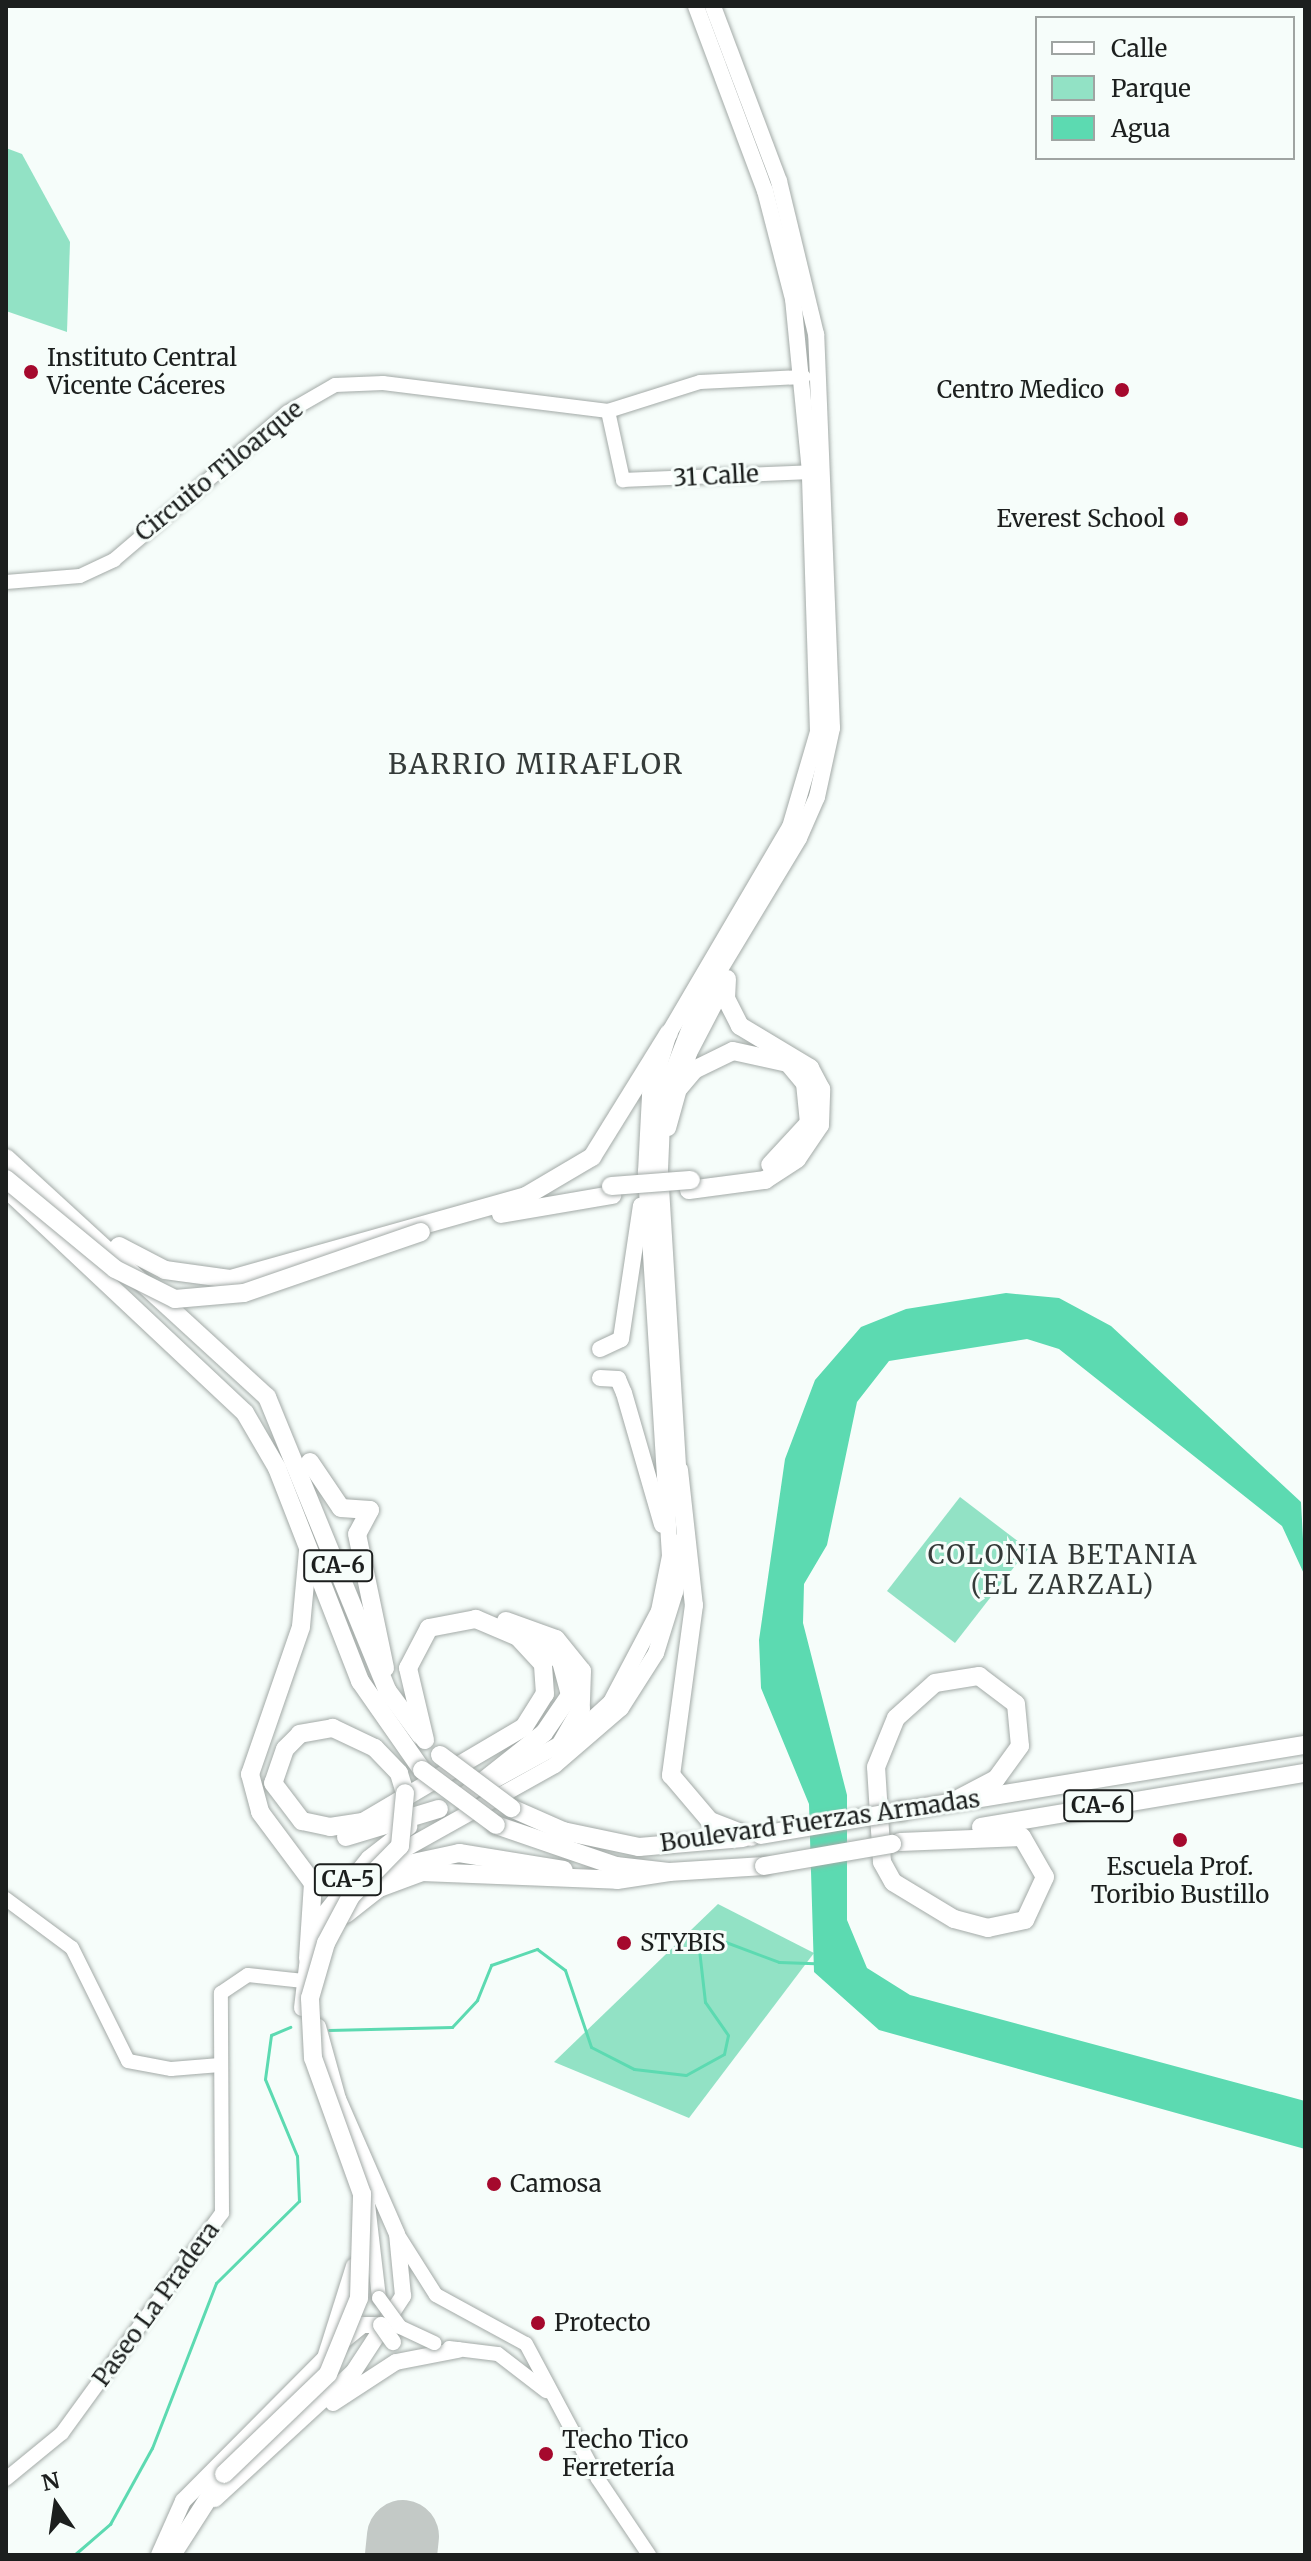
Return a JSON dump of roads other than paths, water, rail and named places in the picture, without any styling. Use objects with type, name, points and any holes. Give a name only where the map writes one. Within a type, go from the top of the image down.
[{"type":"highway","points":[[479,1208],[611,1190],[765,1180],[797,1159],[820,1125],[821,1089],[810,1068],[740,1026],[726,998],[727,979]]},
{"type":"highway","points":[[733,1051],[740,1026]]},
{"type":"highway","points":[[94,1233],[165,1270],[214,1280],[479,1208],[563,1179],[592,1157],[669,1033]]},
{"type":"highway","points":[[679,1088],[694,1070],[733,1051],[788,1063],[805,1083],[809,1123],[778,1161],[754,1173],[690,1185]]},
{"type":"highway","name":"Boulevard Fuerzas Armadas","points":[[6,1158],[220,1346],[275,1411],[387,1690],[422,1737],[440,1755],[511,1808],[563,1831],[627,1846],[756,1836],[1305,1745]]},
{"type":"highway","points":[[6,1179],[137,1284],[175,1299],[244,1293],[421,1232],[611,1190]]},
{"type":"highway","name":"Boulevard Fuerzas Armadas","points":[[6,1189],[245,1413],[308,1540],[360,1681],[420,1768],[496,1825],[585,1859],[669,1872],[764,1866],[1305,1773]]},
{"type":"highway","points":[[275,1411],[300,1435],[329,1496],[341,1508],[370,1510],[357,1534],[380,1617],[387,1690]]},
{"type":"highway","points":[[679,1470],[692,1545],[693,1617],[671,1775],[710,1821],[756,1836]]},
{"type":"highway","points":[[308,1540],[301,1627],[250,1774],[260,1812],[313,1883],[308,1958]]},
{"type":"highway","points":[[422,1737],[397,1667],[404,1644],[436,1614],[468,1609],[556,1639],[571,1654],[585,1688],[561,1743]]},
{"type":"highway","points":[[422,1737],[408,1668],[418,1639],[458,1617],[518,1637],[561,1661],[570,1695],[544,1733],[463,1797]]},
{"type":"highway","points":[[172,2555],[224,2474],[328,2374],[359,2298],[362,2194],[313,2058],[310,1998],[326,1943],[351,1896],[385,1869],[403,1833],[405,1793],[399,1773],[375,1748],[333,1728],[300,1734],[285,1749],[273,1783],[302,1821],[343,1827],[466,1764],[524,1727],[545,1694],[543,1664],[518,1637]]},
{"type":"highway","points":[[896,1843],[1022,1837],[1045,1877],[1025,1920],[988,1928],[954,1919],[893,1882],[882,1862],[876,1767],[896,1718],[935,1683],[979,1676],[1016,1704],[1020,1746],[996,1779],[952,1802]]},
{"type":"highway","points":[[420,1768],[376,1734],[327,1716],[287,1730],[264,1785],[286,1822],[336,1838],[439,1809]]},
{"type":"highway","points":[[385,1869],[459,1853],[602,1877]]},
{"type":"highway","points":[[346,1914],[379,1888],[422,1872],[602,1877],[669,1872]]},
{"type":"main road","points":[[561,1743],[611,1702],[644,1648],[670,1556],[650,1095],[669,1033],[790,827],[814,762],[810,472],[804,377],[765,191],[696,6]]},
{"type":"main road","points":[[600,1349],[621,1339],[653,1171],[663,1097],[682,1037],[772,882],[817,797],[832,728],[816,334],[779,181],[713,6]]},
{"type":"main road","points":[[346,1914],[409,1843],[555,1765],[621,1708],[656,1653],[675,1592],[679,1470],[653,1171],[679,1088],[727,979],[766,913],[772,882]]},
{"type":"main road","points":[[600,1378],[618,1379],[624,1393],[670,1556]]},
{"type":"main road","name":"CA-5","points":[[159,2555],[183,2501],[328,2352],[347,2300],[358,2229],[356,2191],[332,2119],[307,2060],[304,1981],[308,1958],[325,1913],[352,1875],[385,1843],[439,1809],[561,1743]]},
{"type":"main road","name":"CA-5","points":[[181,2555],[223,2489],[381,2339],[403,2296],[397,2234],[322,2049],[319,1980],[346,1914]]},
{"type":"main road","points":[[328,2352],[363,2325],[381,2325],[393,2342],[378,2371]]},
{"type":"main road","points":[[257,2456],[378,2371],[458,2350]]},
{"type":"street","points":[[608,411],[700,382],[804,377]]},
{"type":"street","name":"Circuito Tiloarque","points":[[6,582],[80,576],[114,560],[288,412],[335,385],[383,383],[608,411]]},
{"type":"street","name":"31 Calle","points":[[608,411],[623,480],[810,472]]},
{"type":"street","points":[[6,1899],[72,1948],[128,2061],[171,2069],[220,2065]]},
{"type":"street","name":"Paseo La Pradera","points":[[6,2479],[62,2433],[222,2213],[218,2002],[227,1984],[248,1975],[304,1981]]},
{"type":"street","points":[[332,2119],[368,2191],[379,2298],[400,2327],[434,2343],[514,2362],[560,2411]]},
{"type":"street","points":[[397,2234],[436,2295],[526,2344],[560,2411],[649,2555]]},
{"type":"water","points":[[1006,1293],[1059,1298],[1111,1326],[1301,1502],[1305,1576],[1282,1526],[1059,1349],[1027,1339],[889,1361],[857,1402],[827,1545],[804,1584],[803,1623],[847,1795],[847,1920],[867,1968],[910,1995],[1305,2101],[1305,2149],[879,2030],[814,1972],[809,1804],[761,1688],[759,1640],[785,1459],[815,1380],[861,1327],[906,1309]]},
{"type":"waterway","points":[[329,2030],[452,2027],[477,2000],[491,1965],[537,1949],[565,1970],[591,2047],[634,2069],[686,2075],[724,2054],[728,2035],[705,2002],[699,1949],[715,1938],[779,1962],[815,1963]]},
{"type":"waterway","points":[[74,2555],[110,2524],[152,2448],[216,2283],[299,2201],[297,2156],[265,2079],[271,2035],[290,2027]]},
{"type":"place","name":"Instituto Central Vicente Cáceres","points":[[31,372]]},
{"type":"place","name":"Centro Medico","points":[[1122,390]]},
{"type":"place","name":"Everest School","points":[[1181,519]]},
{"type":"place","name":"Escuela Prof. Toribio Bustillo","points":[[1180,1840]]},
{"type":"place","name":"STYBIS","points":[[624,1943]]},
{"type":"place","name":"Camosa","points":[[494,2184]]},
{"type":"place","name":"Protecto","points":[[538,2323]]},
{"type":"place","name":"Techo Tico Ferretería","points":[[546,2454]]},
{"type":"district","name":"BARRIO MIRAFLOR","points":[[536,764]]},
{"type":"district","name":"COLONIA BETANIA (EL ZARZAL)","points":[[1063,1570]]}]
